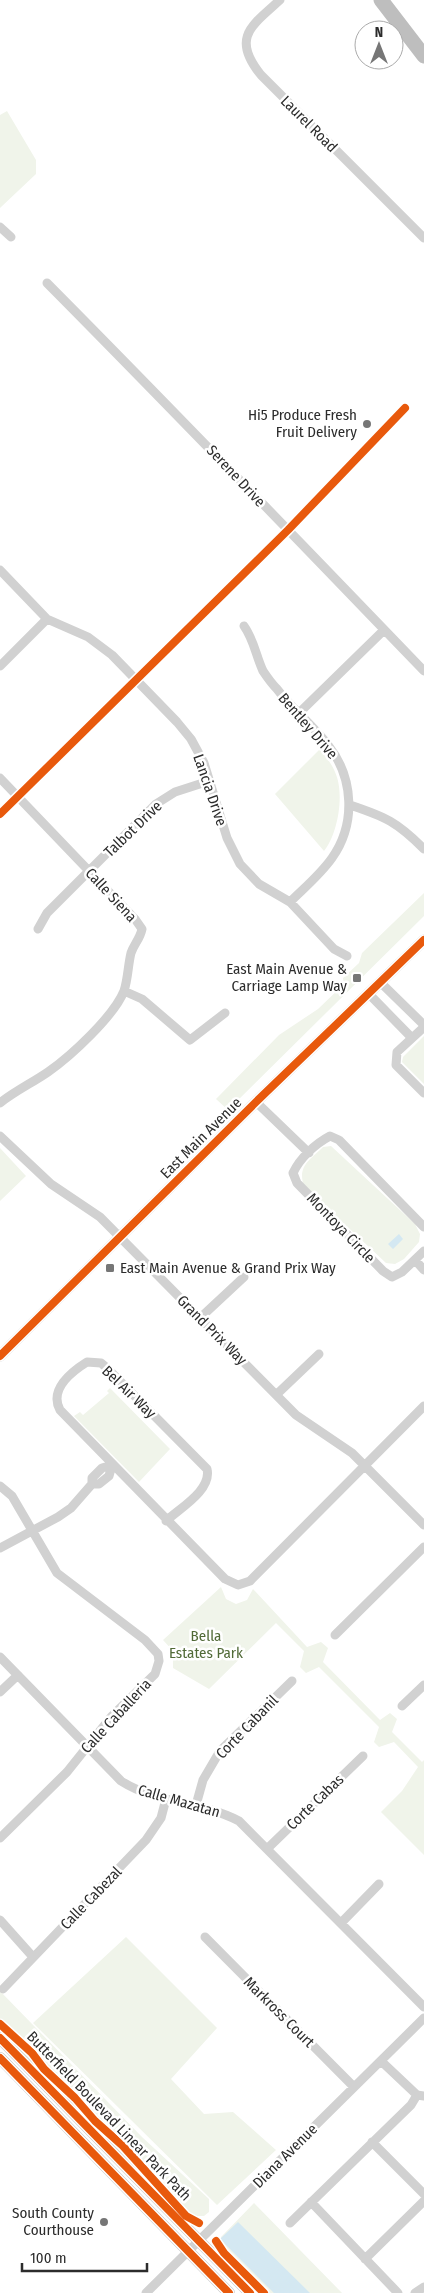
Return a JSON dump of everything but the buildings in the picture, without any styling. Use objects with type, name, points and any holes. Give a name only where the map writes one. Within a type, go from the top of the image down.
[{"type":"highway","points":[[381,0],[424,56]]},
{"type":"main road","name":"East Main Avenue","points":[[0,1356],[256,1102],[424,940]]},
{"type":"main road","points":[[0,2038],[200,2239],[250,2293]]},
{"type":"main road","points":[[0,2058],[229,2293]]},
{"type":"street","name":"Laurel Road","points":[[280,0],[257,20],[248,32],[245,46],[249,60],[260,75],[424,238]]},
{"type":"street","points":[[0,227],[11,237]]},
{"type":"street","name":"Serene Drive","points":[[47,282],[199,436],[256,499],[424,671]]},
{"type":"street","name":"Lancia Drive","points":[[0,570],[47,619],[88,637],[112,654],[191,739],[204,763],[226,838],[240,864],[259,884],[290,902],[334,949],[347,956]]},
{"type":"street","points":[[0,666],[47,619]]},
{"type":"street","name":"Bentley Drive","points":[[244,626],[252,637],[264,672],[278,692],[329,745],[341,766],[348,788],[350,804],[348,823],[332,858],[290,902]]},
{"type":"street","points":[[299,713],[384,630]]},
{"type":"street","name":"Calle Siena","points":[[0,778],[142,929],[140,939],[132,951],[124,991],[106,1018],[71,1054],[48,1072],[14,1092],[0,1103]]},
{"type":"street","name":"Talbot Drive","points":[[38,929],[47,913],[156,804],[175,792],[209,781]]},
{"type":"street","points":[[350,804],[377,814],[400,826],[424,849]]},
{"type":"street","points":[[380,982],[424,1026],[397,1052],[396,1065],[424,1093]]},
{"type":"street","points":[[124,991],[142,999],[190,1040],[226,1013]]},
{"type":"street","points":[[368,993],[412,1038]]},
{"type":"street","points":[[256,1102],[309,1153]]},
{"type":"street","name":"Grand Prix Way","points":[[0,1136],[29,1166],[51,1184],[100,1217],[305,1423],[352,1453],[424,1525]]},
{"type":"street","name":"Montoya Circle","points":[[424,1227],[339,1140],[330,1136],[321,1141],[298,1164],[293,1173],[297,1183],[383,1271],[392,1277],[402,1272],[424,1251]]},
{"type":"street","points":[[415,1260],[424,1270]]},
{"type":"street","points":[[200,1318],[244,1277]]},
{"type":"street","points":[[276,1395],[318,1354]]},
{"type":"street","name":"Bel Air Way","points":[[166,1521],[204,1488],[209,1476],[207,1469],[107,1368],[101,1363],[87,1362],[60,1385],[56,1397],[57,1404],[166,1521],[232,1584],[250,1582],[424,1406]]},
{"type":"street","points":[[0,1548],[71,1508],[92,1484],[92,1478],[102,1468],[112,1464]]},
{"type":"street","points":[[0,1486],[12,1496],[33,1530]]},
{"type":"street","name":"Calle Caballeria","points":[[0,1838],[67,1772],[111,1717],[158,1669],[158,1654],[145,1640],[57,1574],[33,1530]]},
{"type":"street","points":[[335,1635],[424,1547]]},
{"type":"street","name":"Calle Mazatan","points":[[0,1657],[121,1781],[136,1790],[220,1811],[239,1821],[268,1848],[424,2007]]},
{"type":"street","points":[[0,1692],[18,1675]]},
{"type":"street","name":"Corte Cabanil","points":[[196,1805],[203,1780],[220,1751],[292,1681]]},
{"type":"street","points":[[402,1706],[424,1685]]},
{"type":"street","name":"Corte Cabas","points":[[268,1848],[363,1756]]},
{"type":"street","name":"Calle Cabezal","points":[[3,1989],[146,1840],[161,1818],[166,1799]]},
{"type":"street","points":[[341,1923],[379,1884]]},
{"type":"street","points":[[0,1920],[33,1957]]},
{"type":"street","name":"Markross Court","points":[[205,1937],[354,2087]]},
{"type":"street","name":"Diana Avenue","points":[[146,2293],[424,2018]]},
{"type":"street","points":[[290,2223],[421,2095],[381,2061]]},
{"type":"street","points":[[372,2142],[424,2194]]},
{"type":"street","points":[[365,2259],[424,2201]]},
{"type":"street","points":[[311,2202],[398,2293]]},
{"type":"street","points":[[415,2293],[424,2287]]},
{"type":"green space","points":[[7,111],[36,160],[36,174],[0,208],[0,115]]},
{"type":"green space","points":[[320,749],[334,769],[338,781],[340,802],[333,834],[324,851],[275,794]]},
{"type":"green space","points":[[424,893],[424,916],[228,1110],[216,1099],[279,1035],[318,1009],[344,984],[343,978],[359,963],[362,953]]},
{"type":"green space","points":[[424,1036],[424,1084],[402,1062],[403,1057]]},
{"type":"green space","points":[[331,1146],[415,1224],[420,1234],[419,1242],[404,1259],[395,1264],[386,1263],[304,1186],[302,1173],[306,1164],[323,1147]]},
{"type":"green space","points":[[0,1148],[26,1176],[0,1201]]},
{"type":"green space","points":[[110,1388],[170,1449],[139,1482],[74,1416],[80,1412],[83,1415],[109,1393],[107,1391]]},
{"type":"green space","name":"Bella Estates Park","points":[[221,1587],[226,1599],[236,1604],[247,1600],[253,1589],[307,1647],[321,1642],[328,1648],[323,1662],[380,1720],[390,1713],[397,1719],[392,1732],[422,1762],[424,1760],[424,1855],[381,1812],[402,1791],[418,1767],[394,1742],[379,1747],[374,1742],[379,1727],[319,1667],[306,1673],[300,1667],[304,1651],[276,1623],[209,1689],[173,1668],[173,1651],[163,1640]]},
{"type":"green space","points":[[126,1937],[217,2028],[171,2079],[204,2114],[233,2112],[276,2150],[217,2205],[33,2023]]},
{"type":"green space","points":[[0,1991],[142,2137],[209,2199],[209,2212],[204,2216],[184,2216],[0,2030]]},
{"type":"green space","points":[[254,2203],[342,2293],[259,2293],[219,2252],[221,2237]]},
{"type":"water","points":[[399,1234],[403,1239],[393,1249],[388,1244]]},
{"type":"water","points":[[238,2222],[310,2293],[274,2293],[220,2239]]},
{"type":"cycle path","points":[[0,814],[288,530],[405,408]]},
{"type":"cycle path","points":[[0,1356],[256,1102],[424,940]]},
{"type":"cycle path","name":"Butterfield Boulevad Linear Park Path","points":[[0,2024],[32,2053],[44,2069],[75,2098],[95,2121],[123,2146],[186,2216],[199,2223]]},
{"type":"cycle path","points":[[0,2038],[250,2293]]},
{"type":"cycle path","points":[[0,2058],[229,2293]]},
{"type":"cycle path","points":[[216,2241],[224,2253],[264,2293]]},
{"type":"place","name":"Hi5 Produce Fresh Fruit Delivery","points":[[367,424]]},
{"type":"place","name":"East Main Avenue & Carriage Lamp Way","points":[[357,978]]},
{"type":"place","name":"East Main Avenue & Grand Prix Way","points":[[110,1268]]},
{"type":"place","name":"South County Courthouse","points":[[104,2222]]}]
